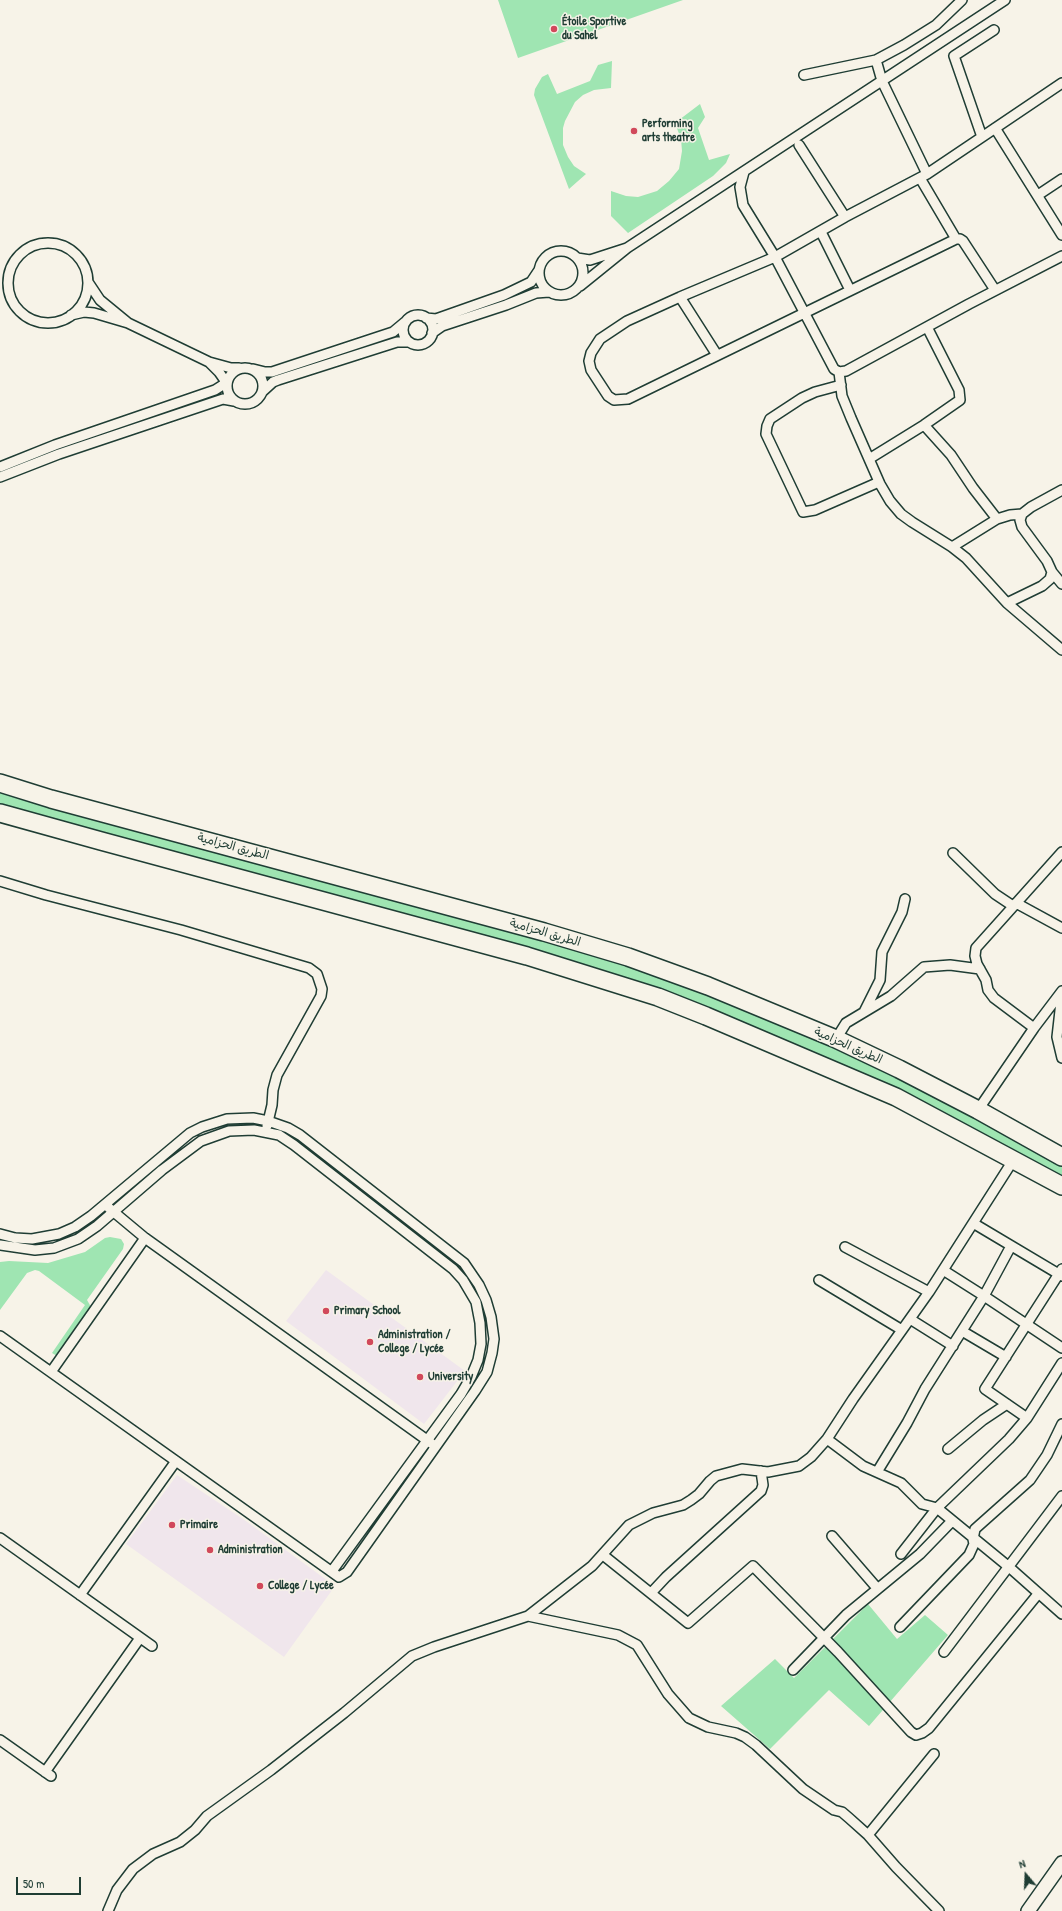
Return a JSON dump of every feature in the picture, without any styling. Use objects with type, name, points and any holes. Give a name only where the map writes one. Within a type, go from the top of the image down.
[{"type":"highway","name":"الطريق الحزامية","points":[[0,783],[51,799],[544,932],[628,957],[708,986],[836,1039],[899,1069],[978,1110],[1062,1157]]},
{"type":"highway","points":[[0,813],[101,842],[504,949],[658,997],[721,1022],[896,1097],[1062,1186]]},
{"type":"street","points":[[804,75],[841,69],[876,60],[904,46],[936,25],[962,0]]},
{"type":"street","points":[[209,362],[219,372],[226,383],[228,395],[240,404],[251,403],[256,401],[262,392],[272,382],[397,342],[408,342],[417,345],[422,344],[430,338],[432,333],[442,326],[506,305],[536,293],[548,292],[563,296],[576,290],[627,248],[1006,0]]},
{"type":"street","points":[[982,137],[954,56],[994,30]]},
{"type":"street","points":[[876,60],[882,81],[924,176],[956,239]]},
{"type":"street","points":[[995,290],[963,241],[956,239],[628,399],[620,401],[614,400],[608,396],[591,370],[589,361],[591,353],[600,339],[627,321],[776,257],[845,217],[924,176],[1062,83]]},
{"type":"street","points":[[995,128],[1062,235]]},
{"type":"street","points":[[799,145],[845,217]]},
{"type":"street","points":[[744,172],[740,187],[743,206],[776,257],[834,369],[839,372],[846,372],[995,290],[1062,256]]},
{"type":"street","points":[[1038,195],[1062,179]]},
{"type":"street","points":[[821,232],[850,290]]},
{"type":"street","points":[[40,243],[56,243],[70,249],[81,260],[87,274],[88,282],[82,304],[65,319],[50,322],[35,320],[21,312],[16,307],[9,292],[8,276],[10,268],[19,255],[25,250],[40,243]]},
{"type":"street","points":[[71,315],[84,312],[94,313],[128,324],[209,362],[231,368],[248,368],[260,372],[272,372],[393,332],[413,316],[436,318],[504,295],[531,282],[546,257],[555,252],[565,252],[577,258],[590,260],[627,248]]},
{"type":"street","points":[[576,290],[582,282],[583,272],[581,262],[577,258]]},
{"type":"street","points":[[539,270],[542,284],[548,292]]},
{"type":"street","points":[[88,282],[100,300],[128,324]]},
{"type":"street","points":[[680,297],[717,355]]},
{"type":"street","points":[[426,318],[431,323],[432,333]]},
{"type":"street","points":[[405,322],[403,332],[408,342]]},
{"type":"street","points":[[869,459],[924,425],[960,400],[959,390],[927,327]]},
{"type":"street","points":[[0,467],[55,445],[215,390],[226,383],[230,375],[239,368]]},
{"type":"street","points":[[253,370],[258,372],[263,382],[262,392]]},
{"type":"street","points":[[839,372],[842,396],[879,482],[890,501],[901,514],[952,547],[966,558],[1007,603],[1062,650]]},
{"type":"street","points":[[841,385],[815,392],[802,398],[770,419],[766,426],[766,434],[803,512],[815,510],[879,482]]},
{"type":"street","points":[[0,477],[59,454],[214,402],[234,400]]},
{"type":"street","points":[[924,425],[951,455],[973,488],[997,519]]},
{"type":"street","points":[[952,547],[997,519],[1010,515],[1022,514],[1048,496],[1062,490]]},
{"type":"street","points":[[1022,514],[1020,520],[1022,527],[1047,561],[1052,572],[1062,584]]},
{"type":"street","points":[[1007,603],[1042,586],[1050,579],[1052,572]]},
{"type":"street","points":[[953,852],[995,894],[1014,905],[1062,928]]},
{"type":"street","points":[[1034,1028],[994,998],[988,990],[986,980],[980,970],[975,956],[976,948],[1062,852]]},
{"type":"street","points":[[0,882],[181,930],[309,968],[317,974],[322,989],[321,996],[277,1075],[266,1131]]},
{"type":"street","points":[[864,1012],[880,980],[882,952],[902,912],[905,899]]},
{"type":"street","points":[[836,1039],[846,1023],[891,996],[924,967],[950,965],[980,970]]},
{"type":"street","points":[[978,1110],[1034,1028],[1062,992]]},
{"type":"street","points":[[1062,992],[1057,1037],[1062,1058]]},
{"type":"street","points":[[0,1234],[16,1238],[32,1239],[59,1234],[75,1227],[105,1204],[190,1133],[202,1127],[227,1119],[240,1118],[268,1121],[288,1128],[306,1140],[464,1263],[479,1285],[491,1317],[494,1339],[487,1372],[475,1391],[347,1572],[339,1577],[0,1336]]},
{"type":"street","points":[[0,1245],[35,1250],[54,1248],[78,1239],[97,1226],[112,1211],[162,1170],[202,1141],[229,1131],[266,1131],[279,1135],[294,1145],[447,1264],[463,1280],[476,1302],[480,1323],[481,1344],[478,1360],[471,1377],[461,1394],[332,1571]]},
{"type":"street","points":[[108,1911],[117,1890],[133,1869],[153,1854],[180,1842],[195,1830],[207,1816],[332,1723],[412,1656],[434,1647],[528,1616],[592,1566],[629,1526],[653,1513],[691,1500],[700,1494],[716,1476],[742,1469],[777,1471],[799,1466],[810,1457],[827,1439],[929,1292],[1014,1159]]},
{"type":"street","points":[[105,1204],[145,1238],[436,1446]]},
{"type":"street","points":[[973,1223],[1011,1246],[1061,1273],[985,1390],[1027,1418]]},
{"type":"street","points":[[51,1372],[145,1238]]},
{"type":"street","points":[[877,1472],[907,1423],[925,1389],[984,1296],[1011,1246]]},
{"type":"street","points":[[845,1247],[929,1292]]},
{"type":"street","points":[[944,1270],[1062,1348]]},
{"type":"street","points":[[819,1280],[902,1330]]},
{"type":"street","points":[[910,1318],[953,1346]]},
{"type":"street","points":[[962,1331],[1006,1357]]},
{"type":"street","points":[[901,1554],[937,1508],[1009,1439],[1027,1418],[1062,1363]]},
{"type":"street","points":[[948,1449],[983,1420],[1007,1404]]},
{"type":"street","points":[[900,1627],[969,1555],[974,1544],[973,1539],[975,1528],[1030,1480],[1047,1455],[1062,1424]]},
{"type":"street","points":[[827,1439],[863,1466],[901,1483],[922,1504],[937,1508],[1009,1567],[1062,1614]]},
{"type":"street","points":[[80,1595],[176,1461]]},
{"type":"street","points":[[651,1593],[666,1577],[761,1491],[761,1471]]},
{"type":"street","points":[[944,1652],[1062,1496]]},
{"type":"street","points":[[794,1670],[846,1615],[920,1554],[952,1521]]},
{"type":"street","points":[[832,1536],[878,1588]]},
{"type":"street","points":[[0,1538],[152,1646]]},
{"type":"street","points":[[603,1555],[688,1623],[753,1566],[838,1652],[911,1732],[916,1735],[929,1728],[1038,1594]]},
{"type":"street","points":[[528,1616],[618,1635],[630,1640],[643,1652],[660,1683],[689,1718],[708,1727],[745,1737],[803,1789],[834,1810],[842,1812],[868,1835],[896,1867],[939,1911]]},
{"type":"street","points":[[0,1740],[48,1774],[140,1638]]},
{"type":"street","points":[[868,1835],[934,1754]]},
{"type":"street","points":[[1030,1910],[1062,1863]]},
{"type":"shaded area","points":[[326,1270],[465,1371],[424,1424],[286,1321]]},
{"type":"shaded area","points":[[177,1475],[243,1519],[335,1586],[284,1657],[126,1544]]},
{"type":"green space","name":"Étoile Sportive du Sahel","points":[[498,0],[683,0],[518,58]]},
{"type":"green space","points":[[612,61],[611,88],[594,90],[583,95],[575,102],[565,121],[563,128],[563,145],[574,166],[586,174],[569,189],[534,95],[535,89],[542,77],[548,74],[557,94],[590,81],[598,65]]},
{"type":"green space","points":[[700,104],[705,117],[698,128],[709,160],[730,154],[726,163],[713,176],[628,233],[611,216],[611,191],[626,196],[638,197],[657,191],[669,181],[679,169],[682,151],[681,139],[675,123]]},
{"type":"green space","points":[[0,792],[499,925],[676,980],[893,1071],[1062,1164],[1062,1181],[681,1001],[0,808]]},
{"type":"green space","points":[[110,1237],[121,1239],[124,1244],[123,1249],[87,1300],[91,1307],[57,1356],[52,1353],[85,1305],[39,1271],[35,1270],[27,1273],[0,1310],[0,1262],[48,1263],[85,1252],[105,1238]]},
{"type":"green space","points":[[868,1604],[897,1639],[925,1615],[948,1635],[869,1726],[829,1690],[770,1749],[721,1706],[775,1659],[794,1678]]},
{"type":"place","name":"Étoile Sportive du Sahel","points":[[554,29]]},
{"type":"place","name":"Performing arts theatre","points":[[634,131]]},
{"type":"place","name":"Primary School","points":[[326,1311]]},
{"type":"place","name":"Administration / College / Lycée","points":[[370,1342]]},
{"type":"place","name":"University","points":[[420,1377]]},
{"type":"place","name":"Primaire","points":[[172,1525]]},
{"type":"place","name":"Administration","points":[[210,1550]]},
{"type":"place","name":"College / Lycée","points":[[260,1586]]}]
